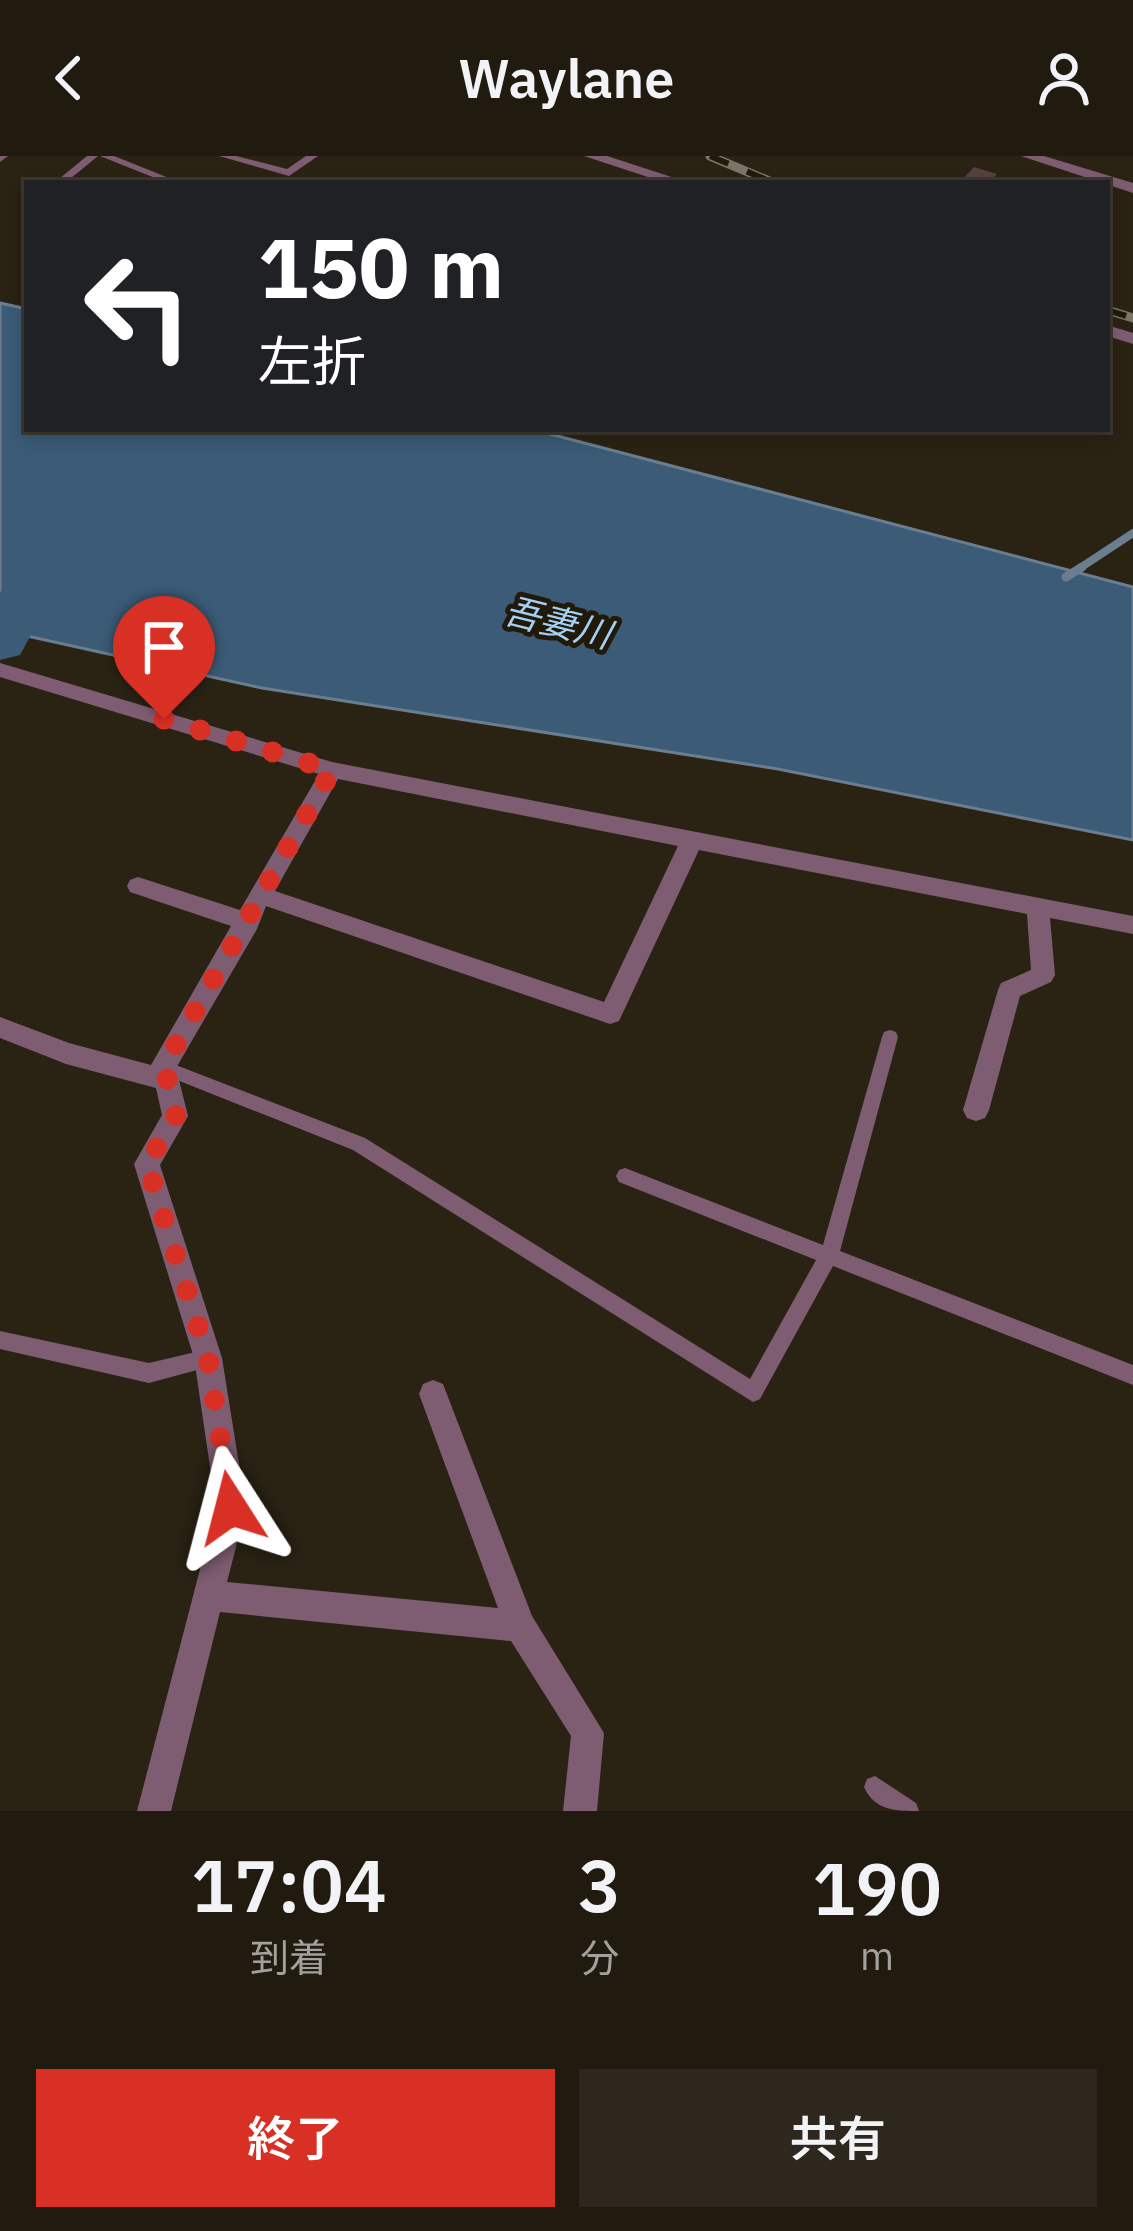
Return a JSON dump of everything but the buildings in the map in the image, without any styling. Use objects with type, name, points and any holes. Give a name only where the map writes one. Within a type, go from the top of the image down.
[{"type":"street","points":[[591,156],[672,180]]},
{"type":"street","points":[[1028,156],[1107,180]]},
{"type":"street","points":[[0,670],[332,770],[1133,925]]},
{"type":"street","points":[[154,1811],[231,1508],[208,1358],[147,1164],[176,1116],[165,1073],[332,770]]},
{"type":"street","points":[[139,886],[257,909],[610,1014],[691,843]]},
{"type":"street","points":[[976,1110],[1010,990],[1043,975],[1038,907]]},
{"type":"street","points":[[0,1027],[66,1053],[165,1073]]},
{"type":"street","points":[[433,1394],[520,1626],[588,1733],[580,1811]]},
{"type":"street","points":[[208,1596],[520,1626]]},
{"type":"lane","points":[[63,180],[93,156]]},
{"type":"lane","points":[[105,156],[169,180]]},
{"type":"lane","points":[[224,156],[290,173],[313,156]]},
{"type":"lane","points":[[165,1073],[359,1144],[753,1391],[830,1253],[890,1037]]},
{"type":"lane","points":[[625,1176],[1133,1375]]},
{"type":"lane","points":[[0,1340],[149,1372],[208,1358]]},
{"type":"lane","points":[[875,1787],[908,1811]]},
{"type":"water","name":"吾妻川","points":[[0,303],[24,308],[24,432],[542,432],[1133,587],[1133,840],[778,769],[262,688],[0,630]]},
{"type":"waterway","points":[[1077,570],[1133,533]]},
{"type":"waterway","points":[[0,641],[50,553]]},
{"type":"waterway","points":[[1066,577],[1082,567]]},
{"type":"railway","points":[[710,156],[767,180]]},
{"type":"railway","points":[[1110,311],[1133,318]]},
{"type":"route","points":[[164,719],[332,770],[164,1066],[176,1116],[147,1164],[208,1358],[231,1508]]}]
